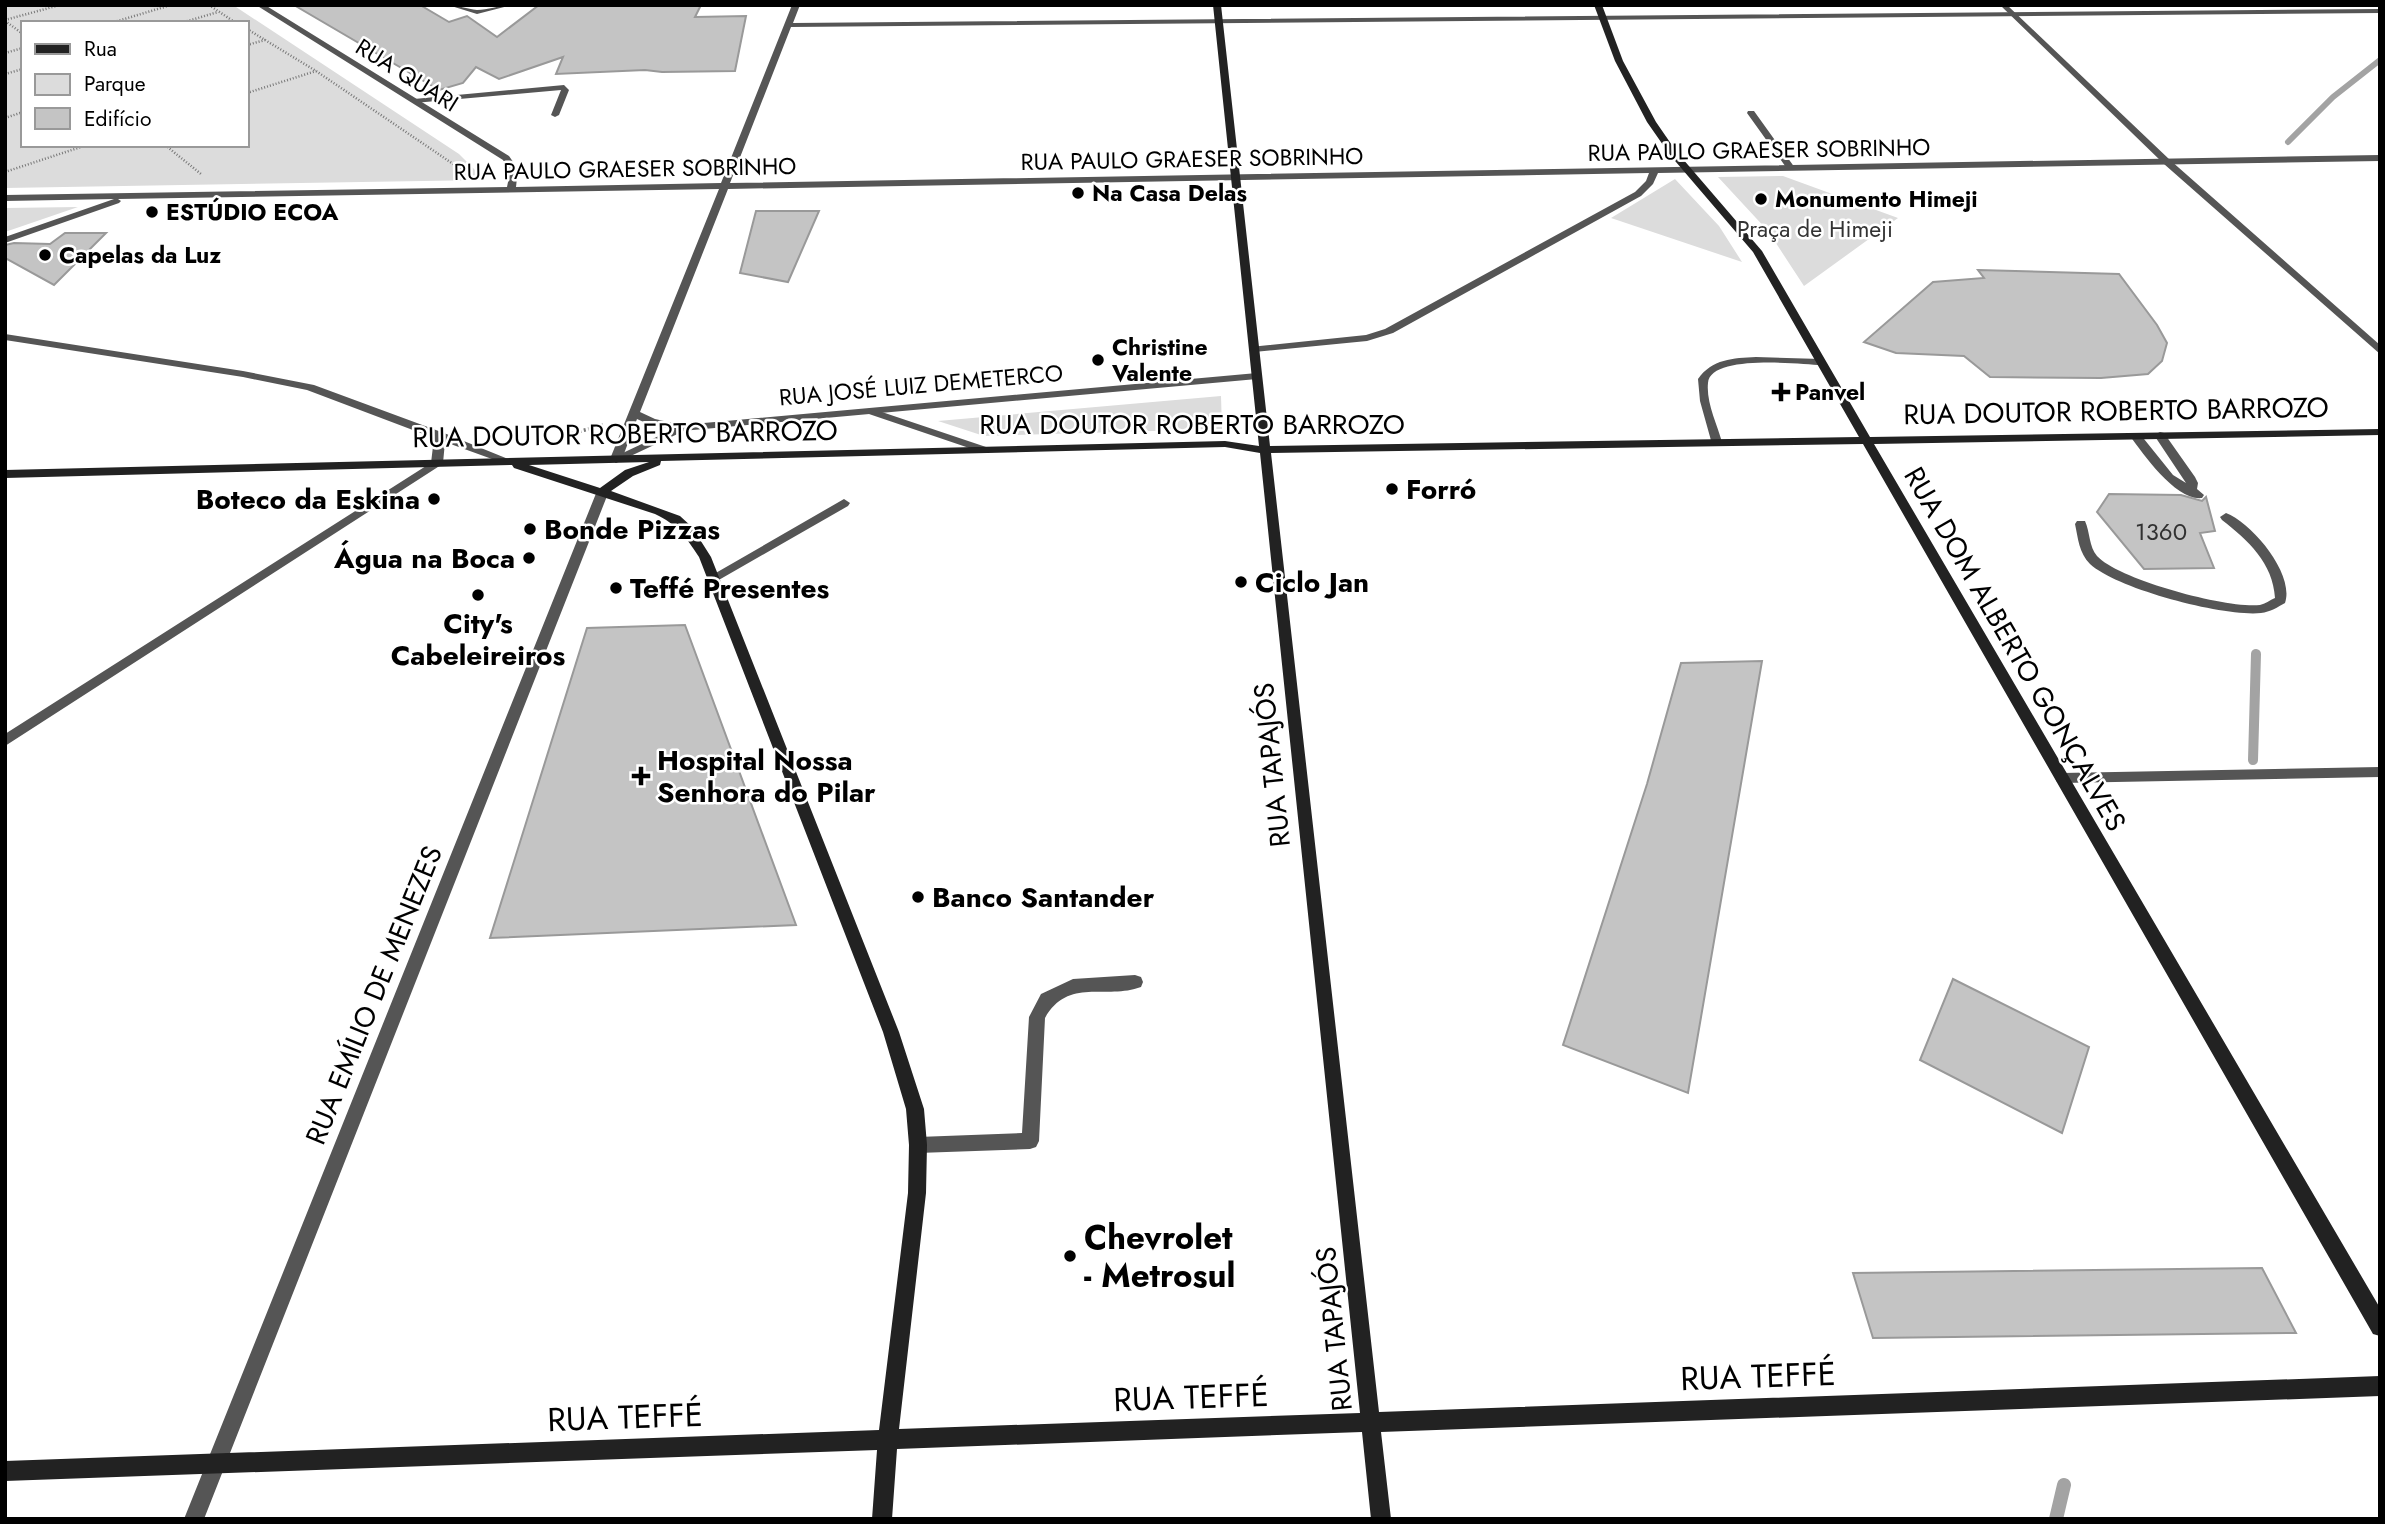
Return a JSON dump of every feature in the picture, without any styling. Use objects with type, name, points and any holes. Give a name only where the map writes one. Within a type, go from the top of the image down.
[{"type":"main road","name":"RUA TAPAJÓS","points":[[1217,5],[1381,1519]]},
{"type":"main road","name":"RUA DOM ALBERTO GONÇALVES","points":[[1599,12],[1606,35],[1656,128],[1675,156],[1742,230],[1757,251],[2380,1327]]},
{"type":"main road","name":"RUA DOUTOR ROBERTO BARROZO","points":[[5,474],[1225,444],[1265,450],[2380,432]]},
{"type":"main road","points":[[603,491],[629,473],[674,458]]},
{"type":"main road","points":[[507,461],[603,491],[676,519],[697,541],[891,1032],[915,1109],[918,1145],[917,1193],[888,1439],[882,1519]]},
{"type":"main road","name":"RUA TEFFÉ","points":[[5,1471],[2380,1386]]},
{"type":"street","name":"RUA QUARI","points":[[258,5],[513,164],[512,190]]},
{"type":"street","points":[[451,5],[477,12],[509,5]]},
{"type":"street","points":[[616,459],[796,5]]},
{"type":"street","points":[[2003,5],[2167,162],[2380,351]]},
{"type":"street","points":[[788,25],[1219,21],[1599,12],[2013,14],[2380,11]]},
{"type":"street","points":[[414,101],[564,87],[555,115]]},
{"type":"street","points":[[1751,113],[1791,168]]},
{"type":"street","name":"RUA PAULO GRAESER SOBRINHO","points":[[5,198],[2380,158]]},
{"type":"street","points":[[1254,349],[1367,338],[1389,331],[1638,194],[1650,182],[1654,171]]},
{"type":"street","points":[[5,240],[128,196]]},
{"type":"street","points":[[5,337],[278,380],[337,396],[507,461]]},
{"type":"street","points":[[1716,442],[1702,381],[1707,371],[1717,364],[1735,360],[1821,362]]},
{"type":"street","name":"RUA JOSÉ LUIZ DEMETERCO","points":[[634,413],[652,422],[682,428],[1257,376]]},
{"type":"street","points":[[870,411],[985,450]]},
{"type":"street","points":[[616,459],[682,428]]},
{"type":"street","points":[[5,741],[437,463],[440,435]]},
{"type":"street","points":[[2136,436],[2169,478],[2194,492],[2189,477],[2160,435]]},
{"type":"street","name":"RUA EMÍLIO DE MENEZES","points":[[194,1519],[603,491]]},
{"type":"street","points":[[713,578],[844,503]]},
{"type":"street","points":[[2081,524],[2086,551],[2096,563],[2150,588],[2240,609],[2264,609],[2281,600],[2282,584],[2259,545],[2226,517]]},
{"type":"street","points":[[2062,778],[2380,772]]},
{"type":"street","points":[[918,1145],[1030,1141],[1037,1017],[1047,999],[1073,986],[1135,982]]},
{"type":"path","points":[[5,20],[60,5]]},
{"type":"path","points":[[118,21],[171,5]]},
{"type":"path","points":[[209,5],[233,21]]},
{"type":"path","points":[[188,21],[218,12]]},
{"type":"path","points":[[5,20],[21,32]]},
{"type":"path","points":[[248,30],[316,71],[470,174],[456,175]]},
{"type":"path","points":[[248,45],[265,40]]},
{"type":"path","points":[[248,93],[316,71]]},
{"type":"path","points":[[5,172],[81,147]]},
{"type":"path","points":[[168,147],[207,178]]},
{"type":"path","points":[[558,437],[592,429],[634,413]]},
{"type":"green space","points":[[5,5],[233,5],[459,154],[485,180],[5,188]]},
{"type":"green space","name":"Praça de Himeji","points":[[1783,176],[1898,218],[1804,286],[1768,231],[1718,177]]},
{"type":"green space","name":"Praça de Himeji","points":[[1675,179],[1719,226],[1742,262],[1611,218]]},
{"type":"green space","points":[[78,207],[5,232],[5,208]]},
{"type":"green space","points":[[1221,396],[1222,429],[984,436],[938,421]]},
{"type":"building","points":[[294,5],[420,5],[449,22],[467,16],[497,37],[539,5],[701,5],[695,17],[746,16],[735,71],[645,70],[556,74],[563,57],[499,79],[476,67],[463,83],[439,90]]},
{"type":"building","points":[[756,211],[819,211],[788,282],[740,273]]},
{"type":"building","name":"Capelas da Luz","points":[[65,233],[106,233],[54,285],[5,258],[5,245],[50,244]]},
{"type":"building","points":[[1978,270],[2119,274],[2167,343],[2162,361],[2148,374],[2101,378],[1990,377],[1964,356],[1896,353],[1864,342],[1933,282],[1984,278]]},
{"type":"building","points":[[2109,494],[2181,495],[2202,501],[2206,497],[2215,531],[2200,533],[2214,568],[2144,569],[2097,512]]},
{"type":"building","name":"Hospital Nossa Senhora do Pilar","points":[[685,625],[796,925],[490,938],[587,628]]},
{"type":"building","points":[[1762,661],[1688,1093],[1563,1045],[1647,784],[1681,663]]},
{"type":"building","points":[[1953,979],[2089,1047],[2062,1133],[1920,1060]]},
{"type":"building","points":[[2262,1268],[2296,1333],[1873,1338],[1853,1273]]},
{"type":"waterway","points":[[2288,142],[2333,97],[2380,60]]},
{"type":"waterway","points":[[2253,760],[2256,654]]},
{"type":"waterway","points":[[2056,1519],[2064,1485]]},
{"type":"place","name":"Na Casa Delas","points":[[1078,193]]},
{"type":"place","name":"Monumento Himeji","points":[[1761,199]]},
{"type":"place","name":"ESTÚDIO ECOA","points":[[152,212]]},
{"type":"place","name":"Capelas da Luz","points":[[45,255]]},
{"type":"place","name":"Christine Valente","points":[[1098,360]]},
{"type":"place","name":"Panvel","points":[[1781,392]]},
{"type":"place","name":"Forró","points":[[1392,489]]},
{"type":"place","name":"Boteco da Eskina","points":[[434,499]]},
{"type":"place","name":"Bonde Pizzas","points":[[530,529]]},
{"type":"place","name":"Água na Boca","points":[[529,558]]},
{"type":"place","name":"Ciclo Jan","points":[[1241,582]]},
{"type":"place","name":"Teffé Presentes","points":[[616,588]]},
{"type":"place","name":"City's Cabeleireiros","points":[[478,595]]},
{"type":"place","name":"Hospital Nossa Senhora do Pilar","points":[[641,776]]},
{"type":"place","name":"Banco Santander","points":[[918,897]]},
{"type":"place","name":"Chevrolet - Metrosul","points":[[1070,1256]]}]
